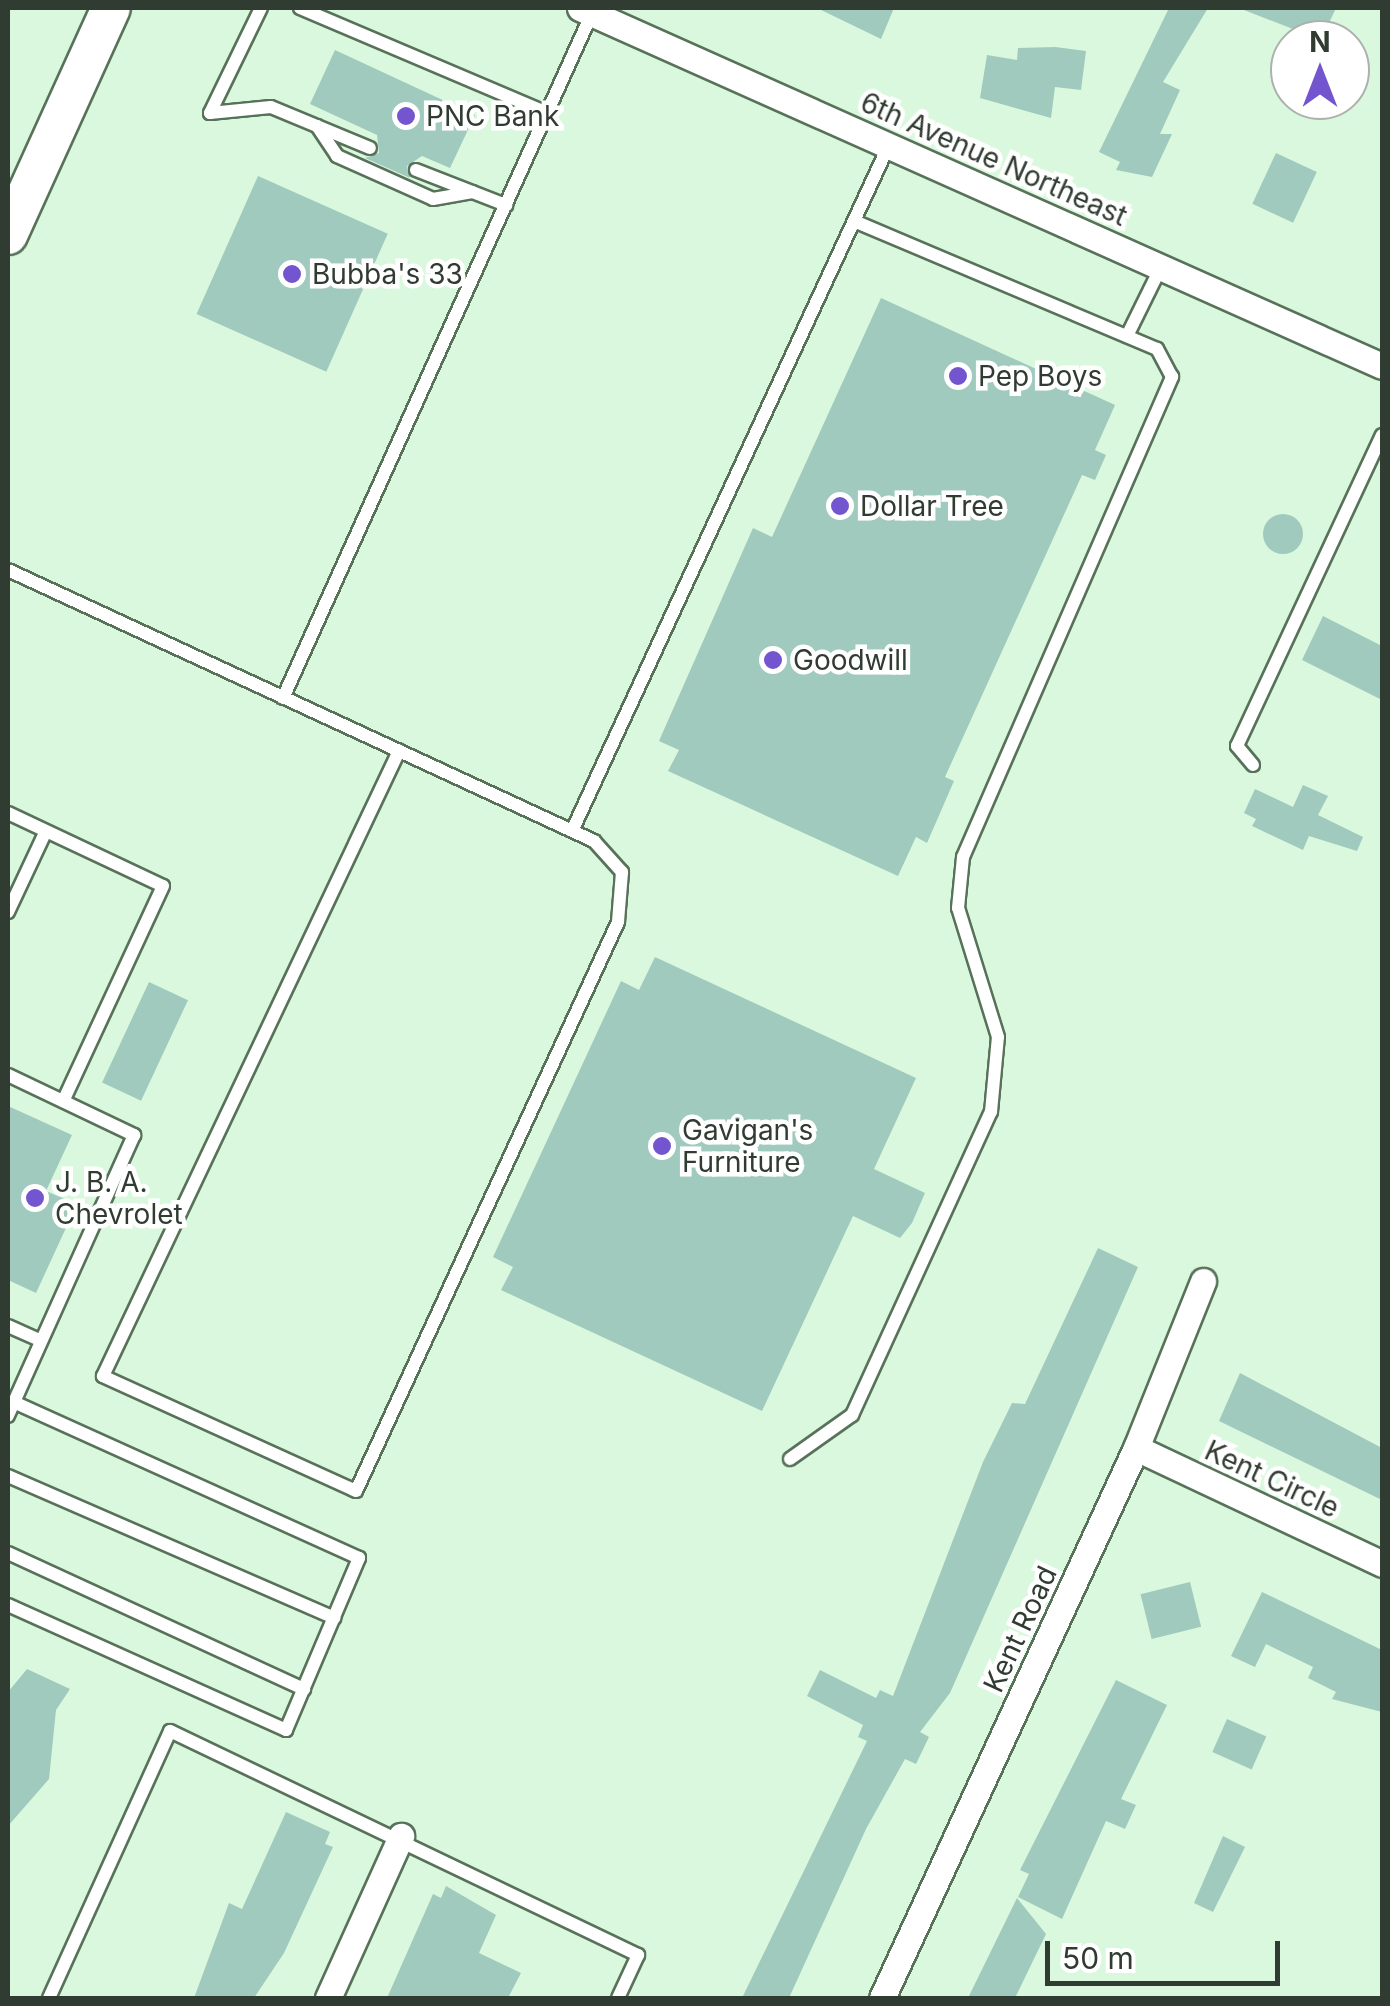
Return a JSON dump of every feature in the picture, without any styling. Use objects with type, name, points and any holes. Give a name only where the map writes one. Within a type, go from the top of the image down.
[{"type":"main road","points":[[8,236],[112,8]]},
{"type":"street","name":"6th Avenue Northeast","points":[[586,10],[1382,366]]},
{"type":"street","name":"Kent Road","points":[[882,1998],[1136,1448],[1203,1281]]},
{"type":"street","name":"Kent Circle","points":[[1136,1448],[1382,1564]]},
{"type":"street","points":[[328,1998],[401,1836]]},
{"type":"lane","points":[[261,8],[210,114],[272,107],[370,148]]},
{"type":"lane","points":[[300,8],[547,113]]},
{"type":"lane","points":[[283,698],[547,113],[586,10]]},
{"type":"lane","points":[[318,126],[338,156],[433,199],[472,192]]},
{"type":"lane","points":[[572,830],[889,145]]},
{"type":"lane","points":[[416,170],[506,205]]},
{"type":"lane","points":[[790,1459],[852,1415],[992,1112],[998,1037],[958,908],[963,857],[1172,377],[1157,349],[856,222]]},
{"type":"lane","points":[[1127,336],[1160,267]]},
{"type":"lane","points":[[1253,765],[1237,746],[1328,558],[1382,435]]},
{"type":"lane","points":[[8,570],[572,830],[622,872],[618,922],[356,1491],[103,1376],[399,751]]},
{"type":"lane","points":[[8,814],[164,886],[63,1101]]},
{"type":"lane","points":[[8,912],[46,831]]},
{"type":"lane","points":[[8,1075],[134,1135],[8,1416]]},
{"type":"lane","points":[[8,1326],[41,1341]]},
{"type":"lane","points":[[8,1605],[286,1730],[360,1558],[14,1402]]},
{"type":"lane","points":[[8,1476],[334,1618]]},
{"type":"lane","points":[[8,1553],[304,1688]]},
{"type":"lane","points":[[49,1998],[170,1732],[401,1836],[638,1956],[618,1998]]},
{"type":"building","points":[[817,8],[894,8],[881,39]]},
{"type":"building","points":[[1169,8],[1208,8],[1163,82],[1180,90],[1160,134],[1172,134],[1152,177],[1116,170],[1120,162],[1099,152]]},
{"type":"building","points":[[1239,8],[1336,8],[1330,20],[1270,20]]},
{"type":"building","points":[[1018,48],[1086,51],[1081,90],[1055,87],[1051,118],[980,98],[987,55],[1017,60]]},
{"type":"building","name":"PNC Bank","points":[[335,50],[475,115],[450,168],[422,156],[407,166],[410,178],[365,158],[379,153],[377,135],[310,104]]},
{"type":"building","points":[[1276,153],[1317,172],[1293,223],[1252,204]]},
{"type":"building","name":"Bubba's 33","points":[[258,176],[388,234],[326,372],[197,314]]},
{"type":"building","points":[[881,298],[1115,405],[1095,450],[1106,455],[1095,480],[1082,475],[945,777],[954,781],[927,843],[916,837],[898,876],[668,771],[679,750],[659,741],[753,528],[772,537]]},
{"type":"building","points":[[1283,514],[1297,520],[1303,534],[1297,548],[1283,554],[1269,548],[1263,534],[1269,520]]},
{"type":"building","points":[[1323,616],[1382,646],[1382,700],[1302,660]]},
{"type":"building","points":[[1303,785],[1328,796],[1318,815],[1363,837],[1357,851],[1309,836],[1303,850],[1252,826],[1256,819],[1244,813],[1255,789],[1293,807]]},
{"type":"building","points":[[655,957],[916,1078],[874,1169],[925,1193],[912,1223],[900,1238],[853,1216],[762,1411],[501,1290],[513,1267],[493,1257],[621,981],[639,990]]},
{"type":"building","points":[[149,982],[188,1000],[141,1101],[102,1083]]},
{"type":"building","name":"J. B. A. Chevrolet","points":[[8,1106],[72,1135],[46,1191],[77,1204],[36,1293],[8,1280]]},
{"type":"building","points":[[1098,1248],[1138,1267],[950,1693],[920,1732],[929,1737],[916,1764],[905,1759],[866,1829],[789,1998],[742,1998],[867,1741],[858,1737],[863,1725],[807,1696],[820,1670],[876,1698],[880,1690],[893,1696],[983,1462],[1012,1403],[1025,1404]]},
{"type":"building","points":[[1240,1373],[1382,1448],[1382,1500],[1219,1421]]},
{"type":"building","points":[[1190,1582],[1201,1627],[1152,1639],[1141,1594]]},
{"type":"building","points":[[1262,1592],[1382,1650],[1382,1712],[1332,1699],[1336,1692],[1308,1678],[1313,1667],[1266,1644],[1255,1667],[1231,1656]]},
{"type":"building","points":[[27,1669],[70,1689],[56,1710],[49,1779],[8,1826],[8,1692]]},
{"type":"building","points":[[1116,1680],[1167,1705],[1121,1799],[1136,1805],[1125,1829],[1106,1821],[1062,1919],[1018,1897],[1029,1874],[1020,1870]]},
{"type":"building","points":[[1227,1719],[1266,1736],[1252,1769],[1212,1752]]},
{"type":"building","points":[[286,1812],[330,1832],[325,1844],[333,1847],[284,1953],[254,1998],[194,1998],[229,1903],[242,1909]]},
{"type":"building","points":[[1223,1836],[1245,1847],[1213,1912],[1194,1903]]},
{"type":"building","points":[[446,1886],[496,1915],[479,1953],[521,1973],[508,1998],[387,1998],[433,1894],[441,1898]]},
{"type":"building","points":[[1017,1898],[1046,1934],[1015,1998],[968,1998]]},
{"type":"place","name":"PNC Bank","points":[[406,116]]},
{"type":"place","name":"Bubba's 33","points":[[292,274]]},
{"type":"place","name":"Pep Boys","points":[[958,376]]},
{"type":"place","name":"Dollar Tree","points":[[840,506]]},
{"type":"place","name":"Goodwill","points":[[773,660]]},
{"type":"place","name":"Gavigan's Furniture","points":[[662,1146]]},
{"type":"place","name":"J. B. A. Chevrolet","points":[[35,1198]]}]
